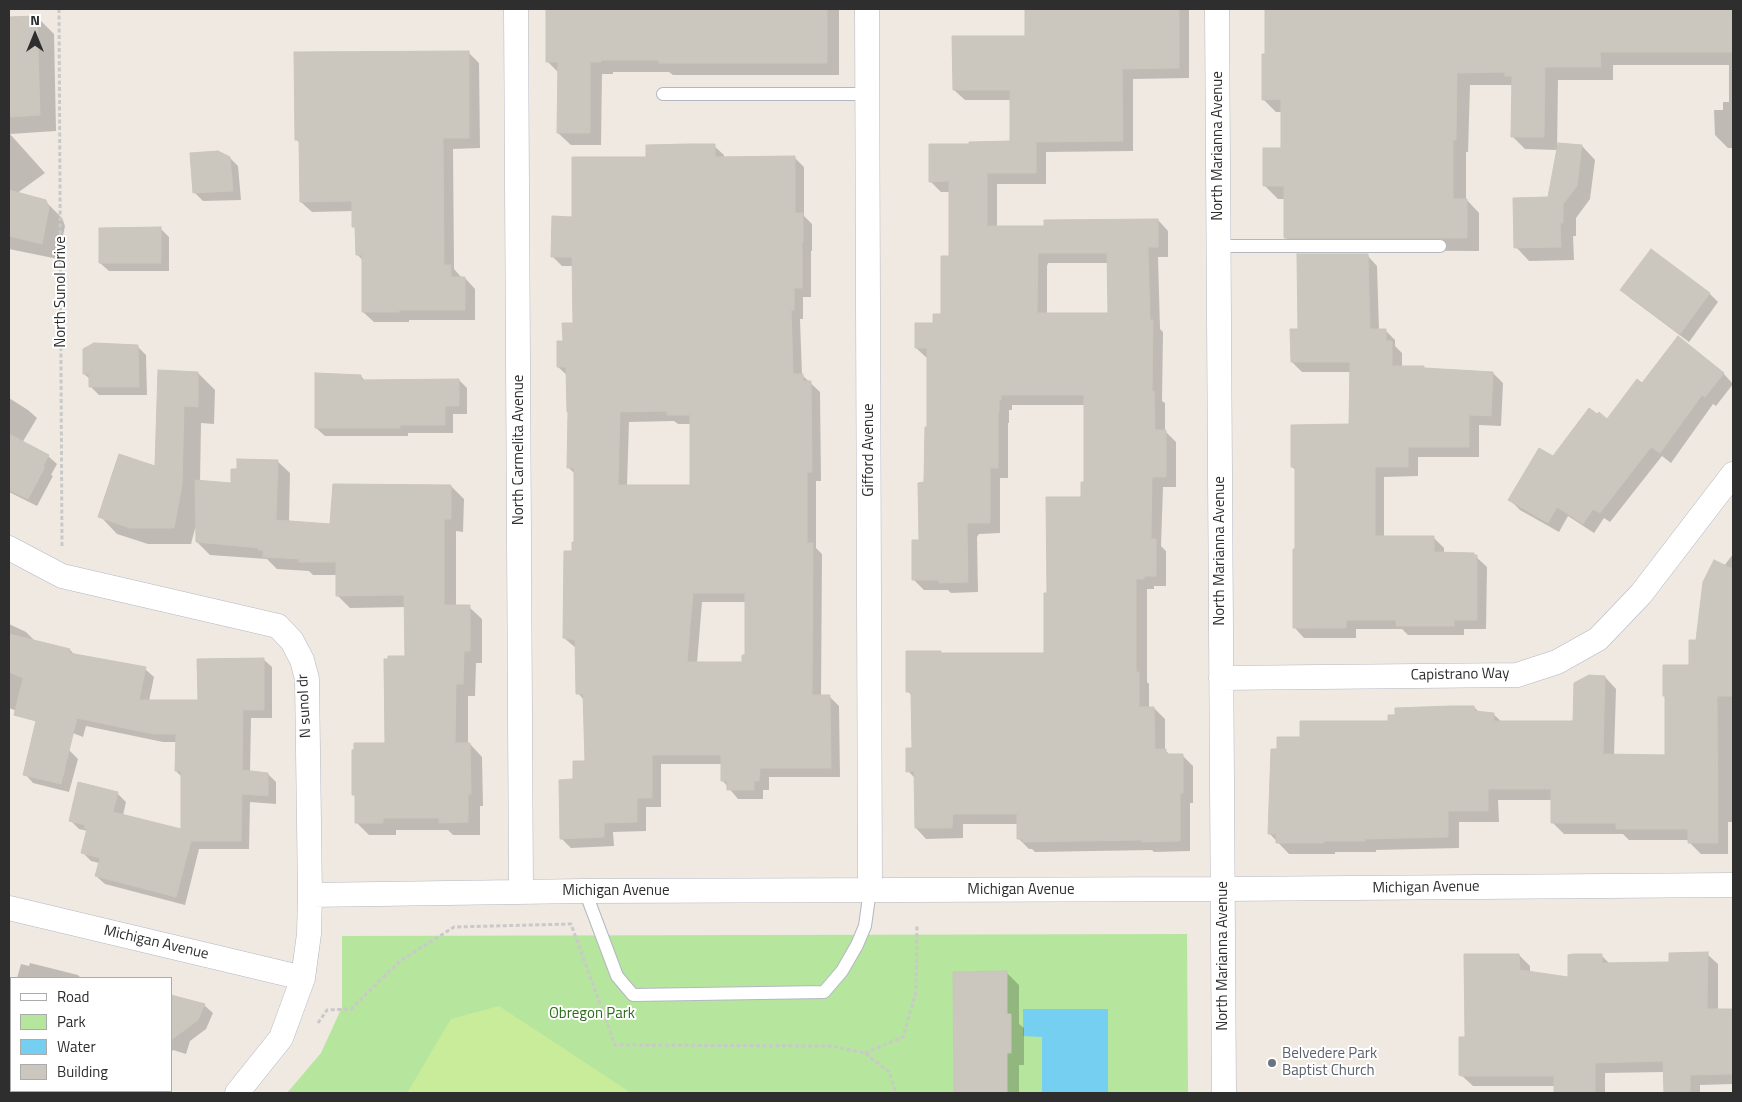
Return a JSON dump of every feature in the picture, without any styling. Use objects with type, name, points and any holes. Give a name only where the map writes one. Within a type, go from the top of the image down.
[{"type":"street","name":"North Carmelita Avenue","points":[[516,9],[521,891]]},
{"type":"street","name":"Gifford Avenue","points":[[868,9],[870,890]]},
{"type":"street","name":"North Marianna Avenue","points":[[1217,9],[1224,1093]]},
{"type":"street","name":"Capistrano Way","points":[[1221,678],[1517,675],[1557,662],[1598,639],[1641,594],[1733,474]]},
{"type":"street","name":"N sunol dr","points":[[9,548],[62,576],[278,626],[292,641],[302,660],[307,679],[310,895]]},
{"type":"street","name":"Michigan Avenue","points":[[310,895],[521,891],[1733,885]]},
{"type":"street","points":[[237,1093],[281,1038],[303,978],[309,934],[310,895]]},
{"type":"street","name":"Michigan Avenue","points":[[9,908],[303,978]]},
{"type":"lane","points":[[663,94],[868,94]]},
{"type":"lane","points":[[1218,246],[1440,246]]},
{"type":"lane","points":[[585,891],[617,976],[633,995],[824,992],[842,971],[857,945],[865,926],[870,890]]},
{"type":"path","name":"North Sunol Drive","points":[[60,9],[62,576]]},
{"type":"path","points":[[316,1025],[327,1010],[351,1009],[400,962],[454,927],[571,924],[615,1045],[831,1046],[865,1053],[889,1072],[896,1093]]},
{"type":"path","points":[[865,1053],[903,1037],[916,992],[917,925]]},
{"type":"green space","name":"Obregon Park","points":[[1187,934],[1188,1093],[287,1093],[321,1053],[342,1007],[342,936]]},
{"type":"green space","points":[[499,1006],[631,1093],[407,1093],[451,1019]]},
{"type":"water","points":[[1023,1009],[1108,1009],[1108,1093],[1042,1093],[1042,1037],[1023,1036]]},
{"type":"building","points":[[546,9],[827,9],[827,63],[659,63],[659,60],[601,60],[601,62],[590,62],[590,133],[557,133],[558,62],[546,62]]},
{"type":"building","points":[[1025,9],[1179,9],[1179,68],[1122,69],[1123,141],[1036,142],[1036,173],[987,173],[987,226],[1044,226],[1044,220],[1158,219],[1158,247],[1148,247],[1150,320],[1153,320],[1152,391],[1154,391],[1155,430],[1166,430],[1166,477],[1152,477],[1151,539],[1156,539],[1156,576],[1144,576],[1144,579],[1136,579],[1136,672],[1139,672],[1139,707],[1154,707],[1155,749],[1166,749],[1166,754],[1183,754],[1183,793],[1180,793],[1180,841],[1023,842],[1023,839],[1017,839],[1017,814],[953,814],[952,828],[915,828],[914,771],[906,772],[906,748],[912,748],[911,692],[906,692],[906,651],[1044,653],[1044,593],[1047,593],[1046,497],[1081,497],[1081,482],[1084,482],[1084,395],[1001,395],[998,412],[998,468],[990,468],[990,523],[968,523],[968,582],[939,583],[939,580],[912,580],[912,540],[919,540],[918,483],[924,482],[925,427],[927,427],[927,348],[915,348],[915,323],[933,323],[933,314],[941,314],[941,256],[949,256],[949,181],[929,182],[929,144],[1010,141],[1010,90],[953,90],[952,36],[1025,36]],"holes":[[[1038,253],[1107,253],[1108,313],[1037,313]]]},
{"type":"building","points":[[1265,9],[1733,9],[1733,52],[1600,52],[1601,67],[1545,67],[1544,137],[1511,137],[1512,76],[1505,76],[1505,72],[1457,73],[1456,140],[1453,140],[1453,199],[1467,199],[1467,238],[1284,238],[1284,186],[1263,186],[1263,148],[1281,148],[1281,99],[1262,100],[1262,54],[1265,54]]},
{"type":"building","points":[[37,16],[40,115],[9,117],[9,17]]},
{"type":"building","points":[[469,51],[469,138],[443,138],[444,265],[451,265],[451,277],[465,277],[465,310],[362,312],[362,255],[356,255],[355,227],[352,227],[352,201],[300,202],[299,140],[295,140],[294,52]]},
{"type":"building","points":[[1558,143],[1582,145],[1577,186],[1563,204],[1563,223],[1560,223],[1561,247],[1514,248],[1513,198],[1548,197]]},
{"type":"building","points":[[715,144],[715,157],[795,156],[795,213],[803,213],[803,242],[802,288],[794,288],[794,310],[791,310],[793,374],[803,374],[803,381],[811,381],[812,472],[807,472],[807,543],[813,543],[812,695],[830,695],[831,768],[760,768],[759,781],[754,781],[754,790],[727,790],[727,781],[721,781],[721,755],[652,755],[652,798],[637,798],[637,822],[604,823],[604,837],[560,839],[559,780],[573,779],[573,761],[585,761],[583,694],[576,694],[575,640],[563,638],[564,551],[572,551],[572,542],[574,542],[574,468],[567,468],[568,412],[566,367],[557,367],[557,341],[563,341],[562,323],[573,323],[572,257],[551,257],[552,216],[572,217],[572,157],[646,157],[646,145]],"holes":[[[667,411],[667,415],[690,415],[690,485],[618,485],[620,412]],[[693,593],[745,593],[745,655],[742,655],[742,662],[687,662]]]},
{"type":"building","points":[[218,151],[230,157],[233,191],[193,193],[190,153]]},
{"type":"building","points":[[9,190],[46,200],[49,208],[42,244],[9,236]]},
{"type":"building","points":[[161,227],[161,263],[99,263],[99,228]]},
{"type":"building","points":[[1651,249],[1710,293],[1680,334],[1620,290]]},
{"type":"building","points":[[1297,254],[1368,254],[1370,329],[1386,329],[1386,341],[1392,341],[1392,366],[1424,366],[1424,368],[1493,372],[1491,416],[1469,415],[1469,447],[1408,447],[1408,467],[1375,467],[1375,536],[1434,536],[1434,552],[1474,553],[1474,555],[1477,555],[1477,620],[1454,620],[1454,626],[1396,626],[1396,620],[1346,620],[1346,628],[1293,628],[1295,467],[1291,467],[1291,425],[1349,424],[1350,362],[1291,362],[1290,329],[1298,329]]},
{"type":"building","points":[[1678,336],[1724,373],[1705,397],[1702,395],[1660,453],[1651,447],[1600,513],[1593,509],[1583,524],[1557,507],[1548,523],[1508,500],[1539,448],[1553,456],[1589,408],[1597,414],[1599,412],[1607,419],[1637,379],[1642,383]]},
{"type":"building","points":[[94,343],[138,345],[139,387],[89,387],[89,374],[83,374],[83,349]]},
{"type":"building","points":[[158,370],[198,372],[198,407],[184,406],[182,485],[174,528],[130,528],[98,517],[119,454],[155,466]]},
{"type":"building","points":[[315,373],[361,375],[361,380],[459,379],[459,406],[445,406],[445,425],[400,425],[400,428],[315,428]]},
{"type":"building","points":[[9,434],[49,455],[43,466],[45,467],[28,499],[9,490]]},
{"type":"building","points":[[237,459],[278,460],[276,520],[330,524],[333,484],[451,485],[451,519],[444,519],[444,605],[470,605],[470,651],[464,651],[463,684],[456,684],[455,743],[470,743],[471,794],[468,794],[468,822],[439,823],[439,818],[383,818],[383,823],[355,823],[355,795],[352,795],[352,750],[354,750],[354,743],[385,743],[384,659],[388,659],[388,656],[405,656],[404,595],[336,596],[336,562],[299,562],[299,559],[263,557],[263,550],[258,550],[259,548],[196,542],[195,480],[231,483],[231,469],[237,469]]},
{"type":"building","points":[[1714,560],[1733,569],[1733,696],[1717,696],[1718,843],[1688,843],[1688,829],[1616,829],[1616,823],[1551,823],[1551,789],[1488,789],[1488,811],[1448,811],[1448,837],[1365,839],[1365,841],[1324,841],[1324,843],[1276,843],[1276,834],[1268,834],[1271,749],[1277,749],[1277,737],[1300,737],[1300,721],[1388,721],[1388,715],[1395,715],[1395,708],[1474,706],[1475,711],[1494,713],[1494,721],[1573,721],[1574,683],[1589,675],[1605,676],[1603,754],[1665,755],[1663,665],[1689,665],[1689,640],[1696,640],[1703,582]]},
{"type":"building","points":[[9,634],[70,649],[69,653],[146,667],[139,700],[198,700],[197,659],[264,658],[264,710],[243,710],[242,770],[268,773],[268,796],[242,794],[241,841],[191,841],[176,897],[95,876],[100,858],[81,853],[87,829],[84,828],[85,825],[69,821],[78,782],[118,792],[113,812],[181,829],[181,771],[175,771],[176,734],[153,734],[77,718],[61,784],[23,775],[36,721],[14,715],[23,678],[9,672]]},
{"type":"building","points":[[1708,952],[1707,1009],[1733,1009],[1733,1074],[1690,1075],[1690,1093],[1664,1093],[1663,1061],[1595,1063],[1595,1093],[1554,1093],[1554,1076],[1459,1075],[1459,1037],[1465,1037],[1464,954],[1519,954],[1520,970],[1568,977],[1568,955],[1573,954],[1602,954],[1602,963],[1669,962],[1669,953]]},
{"type":"building","points":[[1007,971],[1007,1014],[1011,1014],[1011,1053],[1007,1053],[1007,1093],[954,1093],[953,972]]},
{"type":"building","points":[[172,995],[205,1004],[198,1020],[172,1039]]},
{"type":"place","name":"Belvedere Park Baptist Church","points":[[1272,1063]]}]
